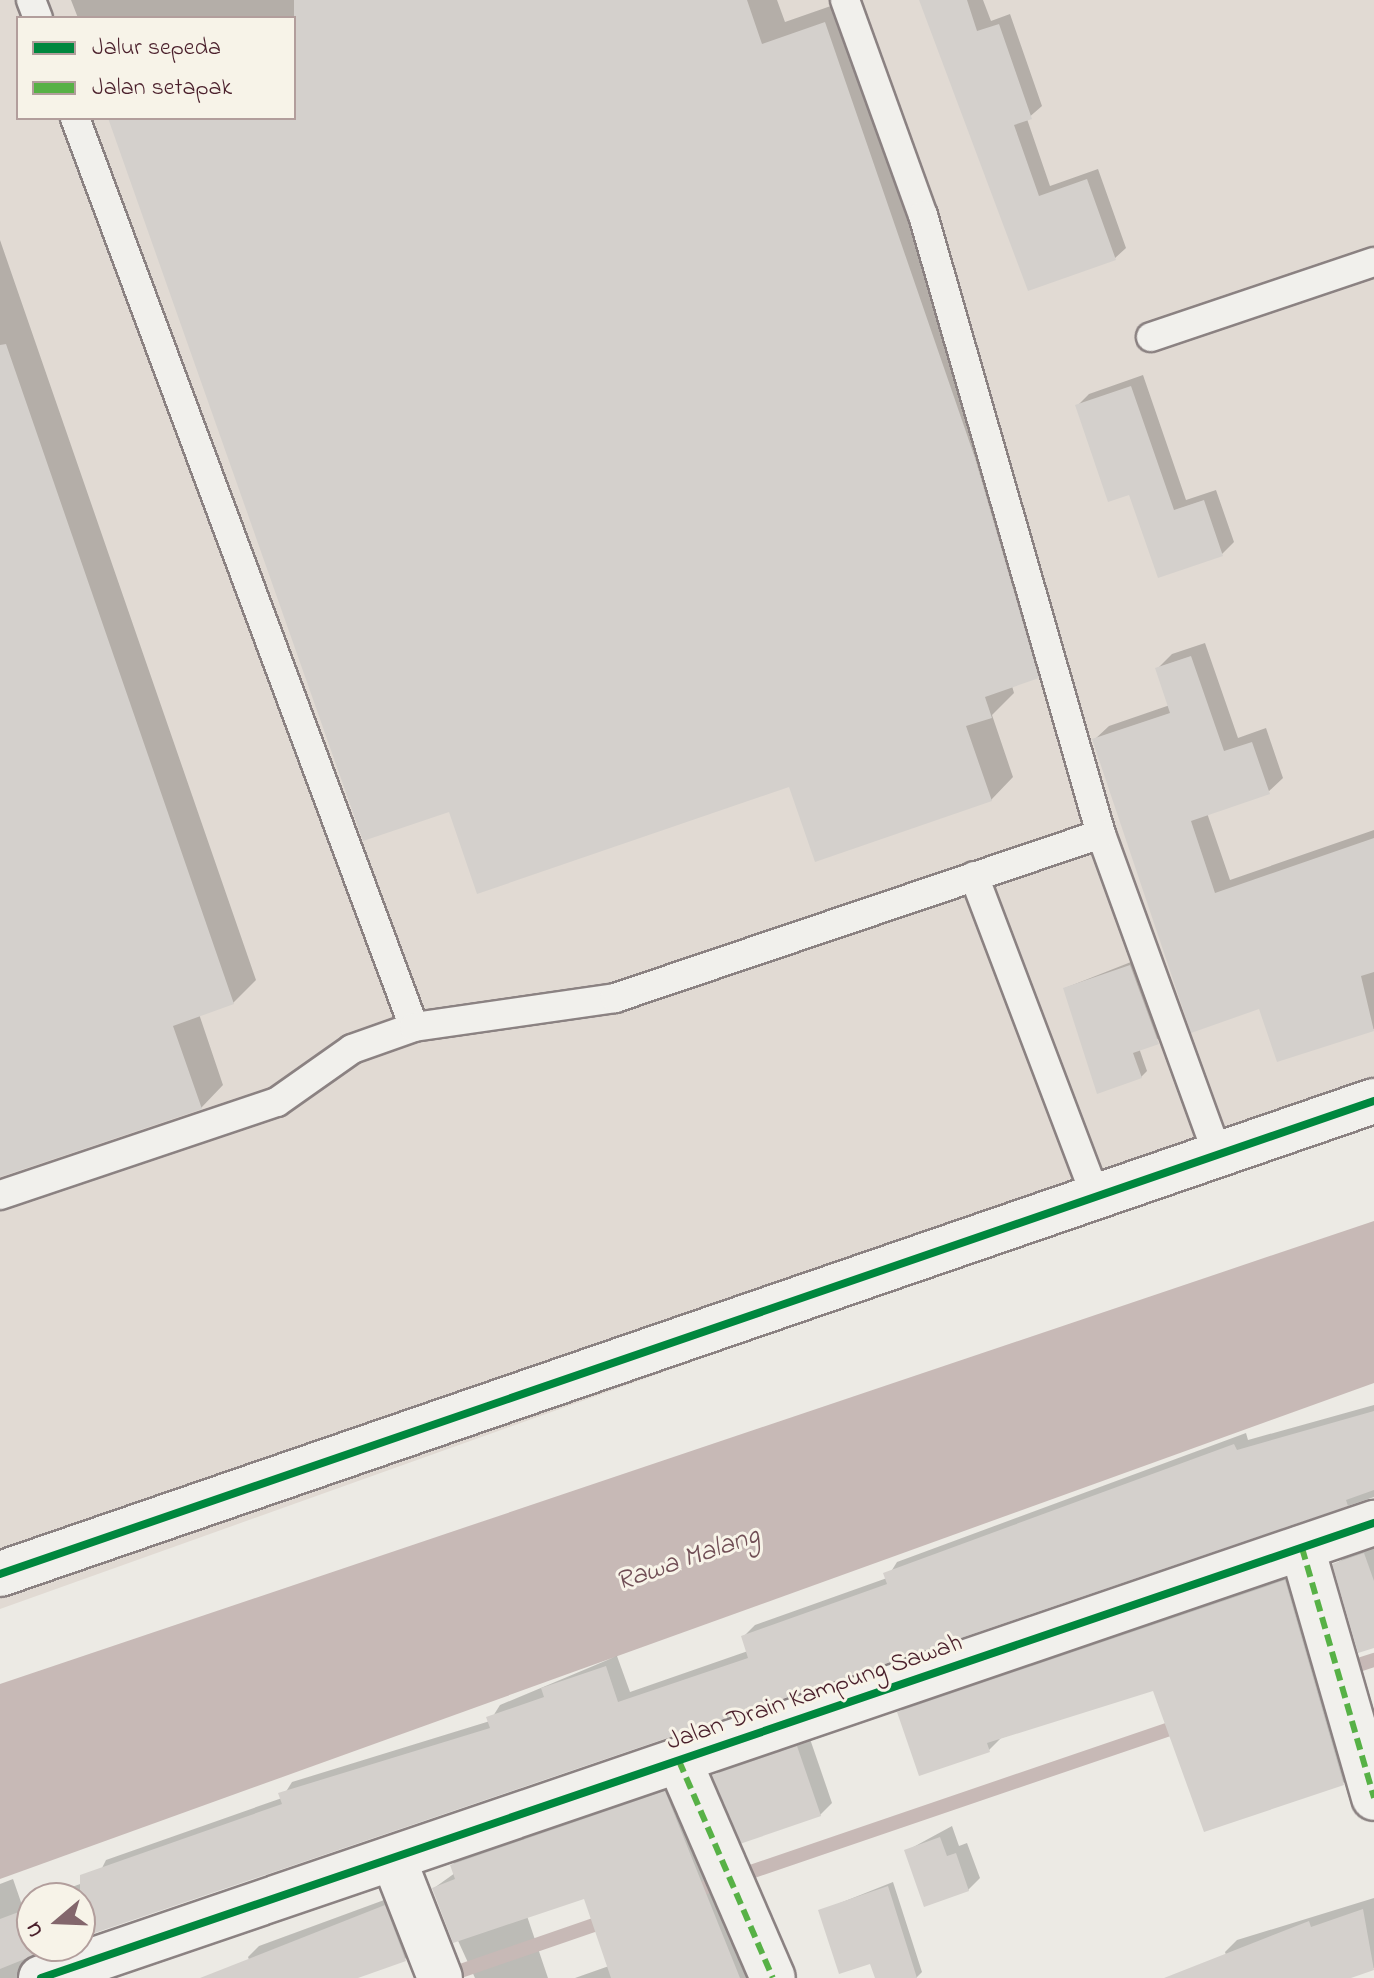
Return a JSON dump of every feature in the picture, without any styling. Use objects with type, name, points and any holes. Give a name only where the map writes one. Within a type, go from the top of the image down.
[{"type":"street","points":[[0,1574],[1374,1101]]},
{"type":"street","name":"Jalan Drain Kampung Sawah","points":[[41,1978],[395,1863],[679,1761],[1374,1523]]},
{"type":"street","points":[[1302,1548],[1333,1638],[1374,1798]]},
{"type":"street","points":[[679,1761],[743,1917],[773,1978]]},
{"type":"street","points":[[395,1863],[440,1978]]},
{"type":"lane","points":[[845,0],[923,215],[1101,834],[1218,1156]]},
{"type":"lane","points":[[76,120],[414,1027]]},
{"type":"lane","points":[[1151,337],[1374,262]]},
{"type":"lane","points":[[0,1195],[277,1102],[352,1049],[414,1027],[615,998],[1101,834]]},
{"type":"lane","points":[[974,876],[1096,1197]]},
{"type":"shaded area","points":[[0,0],[1374,0],[1374,1118],[0,1609]]},
{"type":"water","name":"Rawa Malang","points":[[1374,1221],[1374,1383],[0,1879],[0,1684]]},
{"type":"building","points":[[294,0],[747,0],[762,44],[825,22],[975,458],[1039,678],[985,697],[992,718],[966,726],[992,801],[815,862],[789,787],[477,894],[449,812],[363,841],[109,120],[296,120]]},
{"type":"building","points":[[919,0],[967,0],[977,31],[999,24],[1032,119],[1014,125],[1039,196],[1087,179],[1116,260],[1028,291]]},
{"type":"building","points":[[6,344],[234,1004],[173,1026],[202,1109],[0,1177],[0,345]]},
{"type":"building","points":[[1131,386],[1174,510],[1204,500],[1223,556],[1158,578],[1129,495],[1108,502],[1075,405]]},
{"type":"building","points":[[1191,656],[1224,751],[1252,742],[1270,794],[1191,821],[1215,893],[1374,838],[1374,972],[1361,976],[1374,1031],[1277,1062],[1259,1009],[1191,1033],[1092,739],[1170,713],[1155,668]]},
{"type":"building","points":[[1130,965],[1159,1044],[1133,1053],[1142,1078],[1097,1094],[1063,988]]},
{"type":"building","points":[[1374,1411],[1374,1490],[1346,1500],[1348,1506],[96,1933],[96,1882],[80,1882],[80,1875],[282,1804],[278,1793],[490,1728],[486,1717],[544,1697],[541,1688],[606,1666],[618,1702],[748,1658],[741,1636],[887,1584],[883,1573],[1234,1444],[1237,1450]]},
{"type":"building","points":[[1364,1553],[1374,1581],[1374,1648],[1358,1653],[1332,1564]]},
{"type":"building","points":[[1285,1580],[1344,1785],[1204,1832],[1153,1691],[987,1743],[990,1752],[919,1776],[897,1712]]},
{"type":"building","points":[[797,1746],[821,1816],[736,1845],[712,1775]]},
{"type":"building","points":[[665,1791],[740,1978],[611,1978],[584,1899],[453,1943],[432,1888],[455,1879],[450,1865]]},
{"type":"building","points":[[940,1837],[947,1856],[956,1853],[969,1891],[924,1907],[904,1850]]},
{"type":"building","points":[[888,1886],[917,1978],[875,1978],[870,1964],[839,1974],[818,1910]]},
{"type":"building","points":[[385,1905],[406,1961],[358,1978],[200,1978]]},
{"type":"building","points":[[1363,1909],[1374,1970],[1351,1978],[1164,1978],[1309,1921],[1311,1927]]},
{"type":"building","points":[[16,1913],[17,1962],[0,1969],[0,1919]]},
{"type":"waterway","points":[[1340,1671],[1374,1660]]},
{"type":"waterway","points":[[689,1893],[1184,1724]]},
{"type":"waterway","points":[[443,1977],[609,1920]]},
{"type":"marked path","points":[[1302,1548],[1374,1798]]},
{"type":"marked path","points":[[679,1761],[773,1978]]},
{"type":"cycle path","points":[[0,1574],[1374,1101]]},
{"type":"cycle path","points":[[41,1978],[1374,1523]]}]
